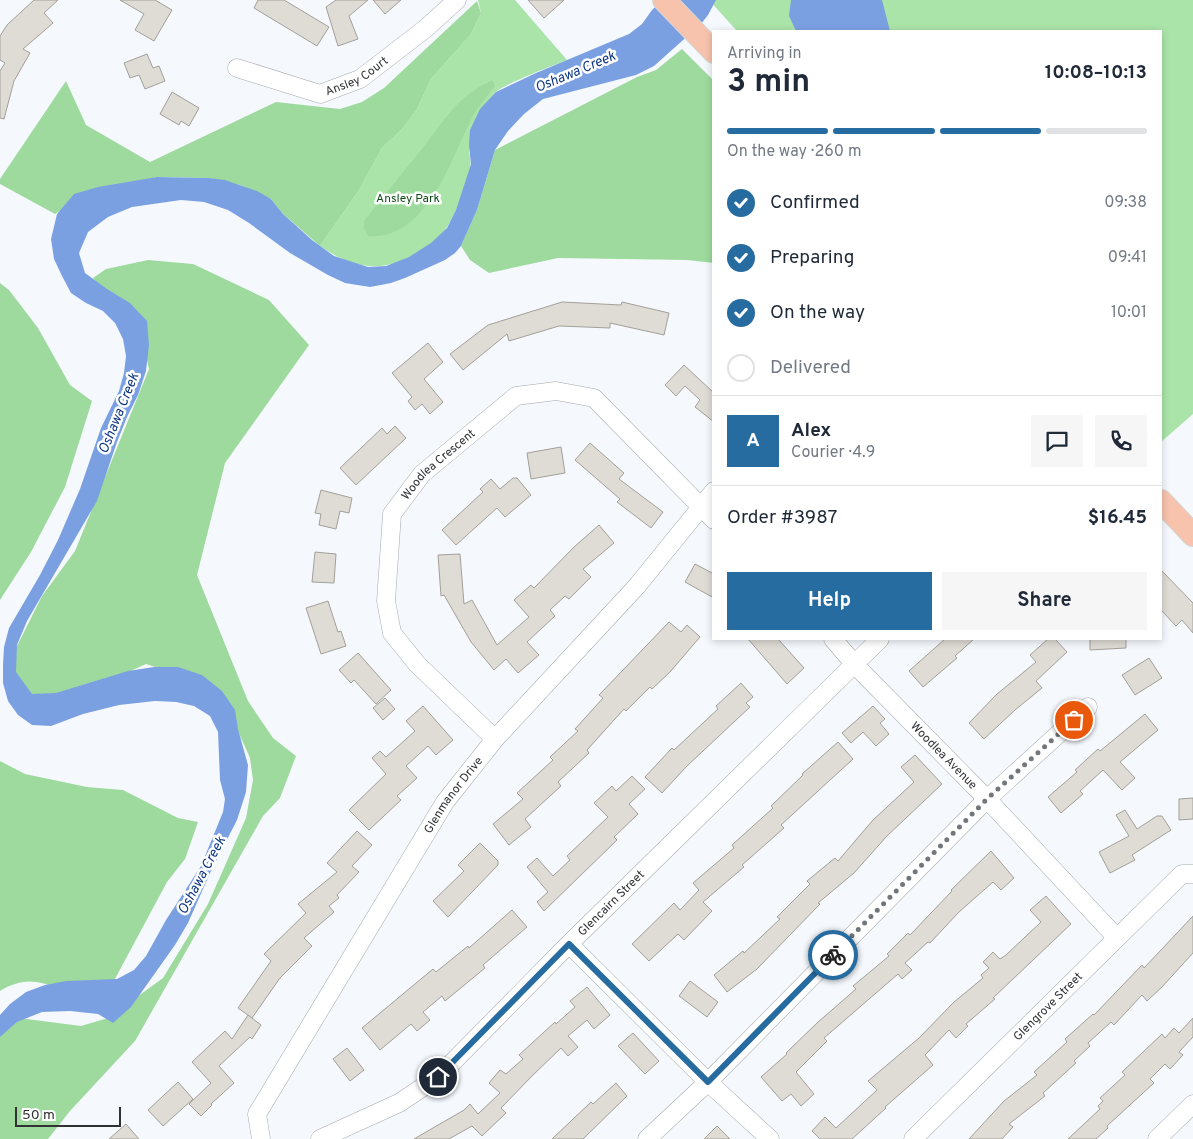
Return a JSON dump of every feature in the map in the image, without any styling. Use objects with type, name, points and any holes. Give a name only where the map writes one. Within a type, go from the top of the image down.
[{"type":"main road","points":[[664,0],[711,50]]},
{"type":"main road","points":[[1162,502],[1193,535]]},
{"type":"street","name":"Ansley Court","points":[[237,68],[320,94],[360,79],[425,29],[457,0]]},
{"type":"street","name":"Woodlea Crescent","points":[[495,739],[416,664],[392,633],[386,601],[392,514],[422,474],[516,396],[556,391],[594,398],[700,507]]},
{"type":"street","name":"Glenmanor Drive","points":[[261,1139],[257,1114],[445,802],[495,739],[637,586],[712,493]]},
{"type":"street","points":[[700,507],[712,518]]},
{"type":"street","name":"Woodlea Avenue","points":[[834,640],[855,665],[987,799],[1117,938]]},
{"type":"street","name":"Glencairn Street","points":[[320,1139],[399,1103],[438,1077],[569,944],[879,640]]},
{"type":"street","points":[[647,1139],[708,1082],[987,799],[1088,707]]},
{"type":"street","name":"Glengrove Street","points":[[913,1139],[1117,938],[1188,874]]},
{"type":"street","points":[[569,944],[708,1082],[770,1139]]},
{"type":"street","points":[[1157,1139],[1193,1104]]},
{"type":"green space","name":"Ansley Park","points":[[478,0],[515,0],[567,60],[517,80],[495,93],[481,118],[470,144],[470,167],[458,206],[443,233],[432,243],[398,262],[377,266],[358,264],[329,252],[320,246],[359,190],[382,148],[402,129],[416,111],[431,79],[471,34],[481,13]]},
{"type":"green space","points":[[709,0],[1193,0],[1193,414],[1162,441],[1162,30],[736,30]]},
{"type":"green space","points":[[477,1],[481,13],[471,34],[431,79],[416,111],[402,129],[382,148],[359,190],[320,246],[283,214],[271,199],[240,185],[209,178],[157,177],[86,193],[55,214],[0,184],[0,179],[66,81],[86,125],[150,162],[276,102],[340,109],[362,102],[384,88]]},
{"type":"green space","points":[[682,49],[712,79],[712,263],[687,260],[558,258],[489,273],[470,260],[461,246],[477,210],[495,150],[637,77],[656,70]]},
{"type":"green space","points":[[492,80],[495,86],[474,114],[447,172],[422,210],[407,225],[389,234],[368,236],[364,228],[364,221],[445,118],[469,94]]},
{"type":"green space","points":[[148,260],[193,264],[269,300],[309,345],[225,463],[197,575],[248,701],[273,738],[296,756],[280,798],[263,816],[135,1041],[70,1111],[48,1139],[0,1139],[0,1025],[19,1018],[81,1026],[108,1018],[163,978],[208,904],[246,818],[253,780],[250,758],[225,702],[204,683],[146,664],[56,705],[18,688],[13,654],[42,596],[75,551],[149,369],[142,339],[93,278],[106,269]]},
{"type":"green space","points":[[0,283],[9,290],[38,328],[70,385],[92,401],[65,487],[31,552],[0,600]]},
{"type":"green space","points":[[0,761],[25,774],[87,787],[123,790],[178,818],[198,822],[185,859],[167,882],[109,990],[83,1000],[52,986],[33,982],[12,985],[0,991]]},
{"type":"water","name":"Oshawa Creek","points":[[662,0],[716,0],[701,24],[654,66],[636,75],[543,99],[524,114],[508,131],[495,150],[477,210],[461,246],[445,260],[405,278],[370,287],[345,283],[290,253],[228,210],[204,202],[181,200],[132,207],[108,217],[88,232],[79,253],[85,273],[130,303],[147,321],[149,345],[146,371],[138,395],[117,442],[97,501],[27,621],[17,645],[16,672],[32,694],[56,693],[128,671],[154,667],[178,667],[202,675],[222,691],[235,710],[248,765],[246,792],[237,820],[211,871],[188,923],[175,945],[131,1007],[113,1023],[98,1014],[70,1011],[42,1012],[17,1022],[0,1037],[0,1015],[10,1004],[26,992],[45,985],[66,981],[117,979],[134,970],[146,956],[166,920],[201,866],[223,812],[225,799],[220,780],[218,732],[210,716],[194,706],[176,702],[155,701],[119,705],[83,714],[51,726],[32,725],[18,715],[8,701],[3,683],[3,664],[4,647],[9,628],[58,540],[80,489],[101,428],[119,391],[126,356],[123,339],[115,323],[103,311],[71,293],[62,276],[54,259],[51,239],[57,214],[74,194],[98,187],[157,177],[225,180],[257,191],[271,199],[283,214],[312,240],[334,256],[368,267],[386,266],[409,257],[431,243],[447,228],[456,210],[471,164],[470,130],[480,109],[496,92],[629,34],[642,24]]},
{"type":"water","points":[[791,0],[882,0],[890,30],[796,30],[789,16]]},
{"type":"building","points":[[34,0],[58,0],[44,13],[53,23],[23,49],[30,53],[14,81],[4,119],[0,118],[0,71],[5,63],[0,60],[0,36],[7,25]]},
{"type":"building","points":[[120,0],[155,0],[172,10],[154,41],[135,30],[144,14]]},
{"type":"building","points":[[258,0],[284,0],[329,27],[317,46],[254,8]]},
{"type":"building","points":[[336,0],[368,0],[349,16],[358,39],[338,46],[326,7]]},
{"type":"building","points":[[373,0],[401,0],[385,14]]},
{"type":"building","points":[[528,0],[564,0],[544,18]]},
{"type":"building","points":[[147,54],[153,68],[159,66],[165,81],[145,89],[139,75],[130,78],[124,63]]},
{"type":"building","points":[[172,92],[199,108],[189,126],[181,121],[179,125],[160,114]]},
{"type":"building","points":[[562,302],[621,305],[622,302],[669,313],[664,335],[610,323],[610,328],[559,326],[509,341],[507,334],[463,370],[450,354],[488,325]]},
{"type":"building","points":[[428,343],[443,362],[424,379],[443,402],[430,414],[422,404],[415,410],[408,401],[412,397],[392,373]]},
{"type":"building","points":[[684,365],[712,391],[712,420],[695,407],[700,400],[685,386],[676,396],[665,385]]},
{"type":"building","points":[[395,426],[406,438],[356,485],[340,468],[382,428],[387,434]]},
{"type":"building","points":[[590,443],[624,473],[619,479],[663,512],[651,528],[617,502],[620,499],[575,460]]},
{"type":"building","points":[[561,447],[565,473],[531,479],[527,453]]},
{"type":"building","points":[[513,478],[517,478],[531,495],[505,517],[497,508],[456,545],[442,530],[483,492],[480,489],[491,479],[500,489]]},
{"type":"building","points":[[321,490],[352,498],[349,513],[340,511],[336,529],[319,525],[321,514],[315,513]]},
{"type":"building","points":[[599,525],[614,543],[583,569],[591,577],[569,599],[565,596],[550,610],[555,616],[527,642],[539,655],[518,673],[506,659],[494,670],[471,642],[444,595],[441,596],[438,555],[460,554],[464,604],[472,600],[497,645],[529,617],[514,600],[531,585],[534,588],[574,547]]},
{"type":"building","points":[[315,552],[336,554],[334,583],[312,582]]},
{"type":"building","points":[[695,564],[712,573],[712,597],[685,582]]},
{"type":"building","points":[[1162,571],[1193,603],[1193,633],[1182,620],[1176,626],[1162,611]]},
{"type":"building","points":[[328,601],[338,632],[341,631],[346,646],[321,654],[306,608]]},
{"type":"building","points":[[669,622],[681,632],[687,625],[700,637],[670,672],[652,689],[650,687],[626,711],[624,709],[587,750],[589,753],[558,782],[561,786],[525,819],[531,827],[509,845],[493,824],[523,799],[517,793],[553,760],[550,757],[578,731],[575,729],[603,698],[599,695]]},
{"type":"building","points":[[749,640],[779,640],[804,668],[787,684]]},
{"type":"building","points":[[944,640],[973,640],[955,656],[957,658],[923,687],[909,671]]},
{"type":"building","points":[[1047,640],[1056,640],[1067,652],[1036,681],[1042,688],[984,739],[969,723],[997,694],[1036,662],[1030,655]]},
{"type":"building","points":[[1090,640],[1126,640],[1126,648],[1090,650]]},
{"type":"building","points":[[358,653],[391,690],[376,704],[354,680],[351,683],[339,670]]},
{"type":"building","points":[[1149,658],[1162,678],[1135,695],[1122,675]]},
{"type":"building","points":[[741,683],[753,697],[746,703],[750,707],[687,766],[662,793],[645,777],[672,748],[674,750],[718,709],[716,706]]},
{"type":"building","points":[[385,698],[395,709],[383,720],[373,708]]},
{"type":"building","points":[[423,706],[453,740],[436,755],[428,746],[406,766],[417,778],[397,796],[401,800],[369,830],[349,810],[386,774],[372,758],[380,751],[386,757],[415,731],[406,721]]},
{"type":"building","points":[[873,706],[885,719],[880,723],[889,734],[876,746],[863,732],[851,743],[842,733]]},
{"type":"building","points":[[1145,714],[1158,730],[1120,762],[1135,778],[1122,790],[1103,770],[1080,791],[1083,794],[1061,813],[1048,797],[1077,772],[1075,770],[1098,749],[1100,751]]},
{"type":"building","points":[[838,742],[853,759],[781,825],[784,828],[742,865],[744,867],[703,902],[712,911],[684,940],[678,934],[649,961],[632,944],[674,903],[680,910],[699,890],[693,883],[734,848],[732,845],[773,808],[771,806],[802,774]]},
{"type":"building","points":[[915,755],[942,784],[887,836],[854,873],[818,903],[820,904],[757,969],[727,992],[714,975],[743,951],[744,953],[780,919],[777,917],[810,884],[807,881],[835,858],[838,861],[873,820],[914,782],[901,767]]},
{"type":"building","points":[[632,776],[645,789],[629,804],[638,814],[614,837],[617,840],[544,911],[537,902],[548,892],[527,867],[537,858],[553,876],[570,860],[567,856],[608,817],[594,803],[612,786],[616,791]]},
{"type":"building","points":[[1193,798],[1193,819],[1179,820],[1179,799]]},
{"type":"building","points":[[1125,810],[1137,829],[1157,816],[1162,816],[1171,830],[1132,855],[1135,860],[1110,873],[1099,852],[1129,836],[1116,815]]},
{"type":"building","points":[[357,831],[372,845],[352,866],[359,872],[337,895],[339,898],[329,906],[334,912],[304,938],[312,946],[280,978],[252,1018],[238,1008],[271,961],[264,954],[306,913],[298,904],[337,872],[327,863]]},
{"type":"building","points":[[480,843],[498,861],[498,865],[448,917],[433,901],[464,871],[458,865]]},
{"type":"building","points":[[991,851],[1014,878],[1001,890],[993,882],[959,912],[930,943],[928,942],[905,963],[912,970],[902,979],[898,974],[824,1038],[827,1041],[796,1072],[814,1094],[801,1106],[791,1094],[782,1101],[761,1077],[817,1023],[856,989],[853,986],[889,956],[887,954],[908,933],[910,935],[951,890]]},
{"type":"building","points":[[1046,896],[1071,924],[993,998],[995,999],[966,1024],[968,1026],[956,1038],[949,1030],[925,1055],[933,1065],[852,1139],[820,1139],[812,1131],[825,1117],[836,1128],[877,1090],[868,1081],[919,1038],[954,1002],[983,978],[981,975],[989,968],[983,962],[993,952],[1000,959],[1041,922],[1030,910]]},
{"type":"building","points":[[512,910],[527,927],[483,965],[485,968],[445,1001],[442,996],[423,1012],[430,1020],[417,1031],[411,1024],[380,1050],[362,1028],[433,969],[436,972],[468,946],[469,948]]},
{"type":"building","points":[[1193,916],[1193,953],[1162,987],[1147,1001],[1142,995],[1114,1025],[1111,1022],[1088,1043],[1090,1046],[1074,1061],[1076,1063],[1043,1093],[1045,1096],[1009,1124],[1013,1127],[1002,1139],[969,1139],[1004,1101],[1037,1075],[1034,1072],[1067,1042],[1065,1039],[1094,1015],[1142,965],[1144,968]]},
{"type":"building","points":[[690,981],[718,1002],[707,1017],[679,996]]},
{"type":"building","points":[[587,987],[610,1015],[594,1029],[587,1020],[568,1036],[578,1047],[568,1056],[561,1048],[501,1108],[506,1113],[482,1136],[472,1126],[449,1139],[414,1139],[464,1110],[470,1104],[478,1114],[500,1093],[489,1083],[500,1070],[506,1074],[523,1059],[519,1055],[555,1022],[556,1024],[575,1007],[570,1001]]},
{"type":"building","points":[[248,1015],[261,1025],[252,1039],[250,1037],[219,1066],[234,1083],[201,1116],[189,1104],[211,1083],[192,1062],[225,1031],[232,1039]]},
{"type":"building","points":[[1193,1018],[1193,1037],[1179,1052],[1183,1055],[1170,1069],[1165,1064],[1150,1079],[1154,1083],[1107,1126],[1108,1128],[1096,1139],[1068,1139],[1100,1109],[1098,1106],[1103,1101],[1100,1098],[1125,1075],[1122,1072],[1162,1034],[1165,1038],[1174,1028],[1179,1033]]},
{"type":"building","points":[[633,1033],[659,1061],[645,1074],[618,1046]]},
{"type":"building","points":[[347,1048],[364,1070],[350,1081],[333,1059]]},
{"type":"building","points":[[178,1082],[193,1099],[163,1126],[148,1110]]},
{"type":"building","points":[[616,1083],[627,1096],[583,1139],[552,1139],[591,1102],[593,1104]]},
{"type":"building","points":[[126,1124],[139,1139],[109,1139]]},
{"type":"building","points":[[717,1126],[730,1139],[704,1139]]},
{"type":"way so far","points":[[833,955],[987,799],[1074,720]]},
{"type":"route","points":[[438,1077],[569,944],[708,1082],[833,955]]}]
